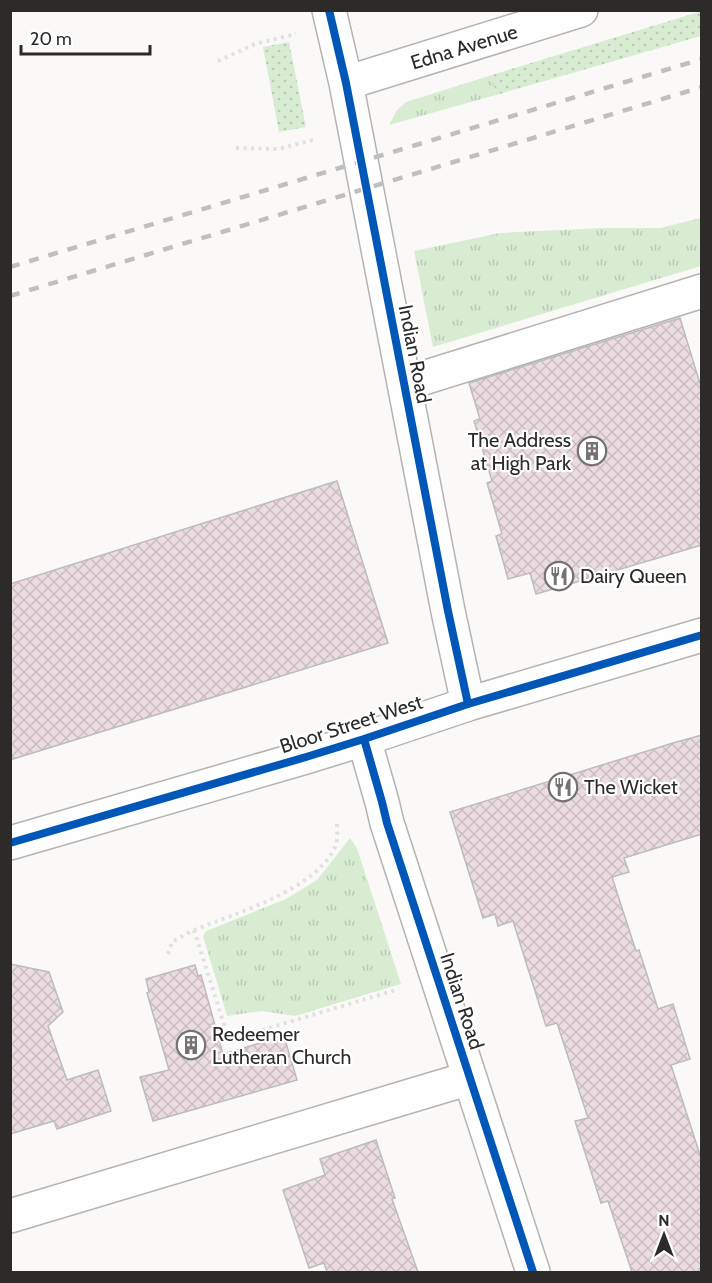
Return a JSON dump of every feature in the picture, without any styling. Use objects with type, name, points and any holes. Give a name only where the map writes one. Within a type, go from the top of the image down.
[{"type":"street","name":"Indian Road","points":[[329,10],[346,83],[468,704]]},
{"type":"street","name":"Edna Avenue","points":[[346,83],[581,10]]},
{"type":"street","points":[[404,384],[702,291]]},
{"type":"street","name":"Bloor Street West","points":[[10,843],[364,739],[468,704],[702,635]]},
{"type":"street","name":"Indian Road","points":[[364,739],[387,823],[533,1272]]},
{"type":"street","points":[[10,1216],[470,1078]]},
{"type":"path","points":[[218,61],[255,44],[297,34]]},
{"type":"path","points":[[236,148],[278,149],[317,139]]},
{"type":"path","points":[[168,954],[172,942],[194,930],[289,891],[312,875],[328,858],[336,844],[338,823]]},
{"type":"path","points":[[194,930],[229,1040],[409,986]]},
{"type":"green space","points":[[702,11],[701,36],[496,95],[492,75]]},
{"type":"green space","points":[[289,42],[306,127],[279,132],[263,47]]},
{"type":"green space","points":[[492,75],[496,95],[389,125],[397,110],[406,102]]},
{"type":"green space","points":[[701,218],[701,266],[433,347],[414,251],[500,233],[660,228]]},
{"type":"green space","points":[[350,838],[357,848],[401,984],[295,1016],[262,1011],[227,1016],[203,936],[206,931],[286,899],[317,880]]},
{"type":"building","name":"The Address at High Park","points":[[680,318],[702,390],[702,545],[536,594],[530,573],[508,579],[496,536],[502,534],[487,483],[492,481],[474,421],[480,419],[469,383]]},
{"type":"building","points":[[337,481],[388,643],[10,760],[10,584]]},
{"type":"building","points":[[702,735],[702,834],[624,858],[629,872],[612,877],[658,1009],[673,1004],[690,1059],[671,1065],[702,1161],[702,1272],[632,1272],[608,1201],[601,1203],[575,1121],[588,1118],[557,1023],[546,1026],[513,921],[498,926],[495,914],[483,918],[450,812]]},
{"type":"building","points":[[10,964],[49,972],[63,1012],[48,1026],[67,1080],[98,1070],[111,1111],[57,1129],[54,1121],[10,1134]]},
{"type":"building","name":"Redeemer Lutheran Church","points":[[195,965],[198,976],[201,975],[223,1054],[284,1036],[297,1080],[153,1121],[140,1077],[169,1070],[147,993],[149,992],[146,979]]},
{"type":"building","points":[[376,1140],[395,1198],[392,1199],[418,1272],[327,1272],[324,1263],[309,1268],[283,1190],[325,1175],[320,1159]]},
{"type":"railway","points":[[10,267],[702,59]]},
{"type":"railway","points":[[10,296],[702,87]]},
{"type":"cycle path","points":[[329,10],[346,83],[468,704]]},
{"type":"cycle path","points":[[10,843],[306,757],[468,704],[702,635]]},
{"type":"cycle path","points":[[364,739],[387,823],[533,1272]]},
{"type":"place","name":"The Address at High Park","points":[[592,451]]},
{"type":"place","name":"Dairy Queen","points":[[559,576]]},
{"type":"place","name":"The Wicket","points":[[563,787]]},
{"type":"place","name":"Redeemer Lutheran Church","points":[[191,1045]]}]
